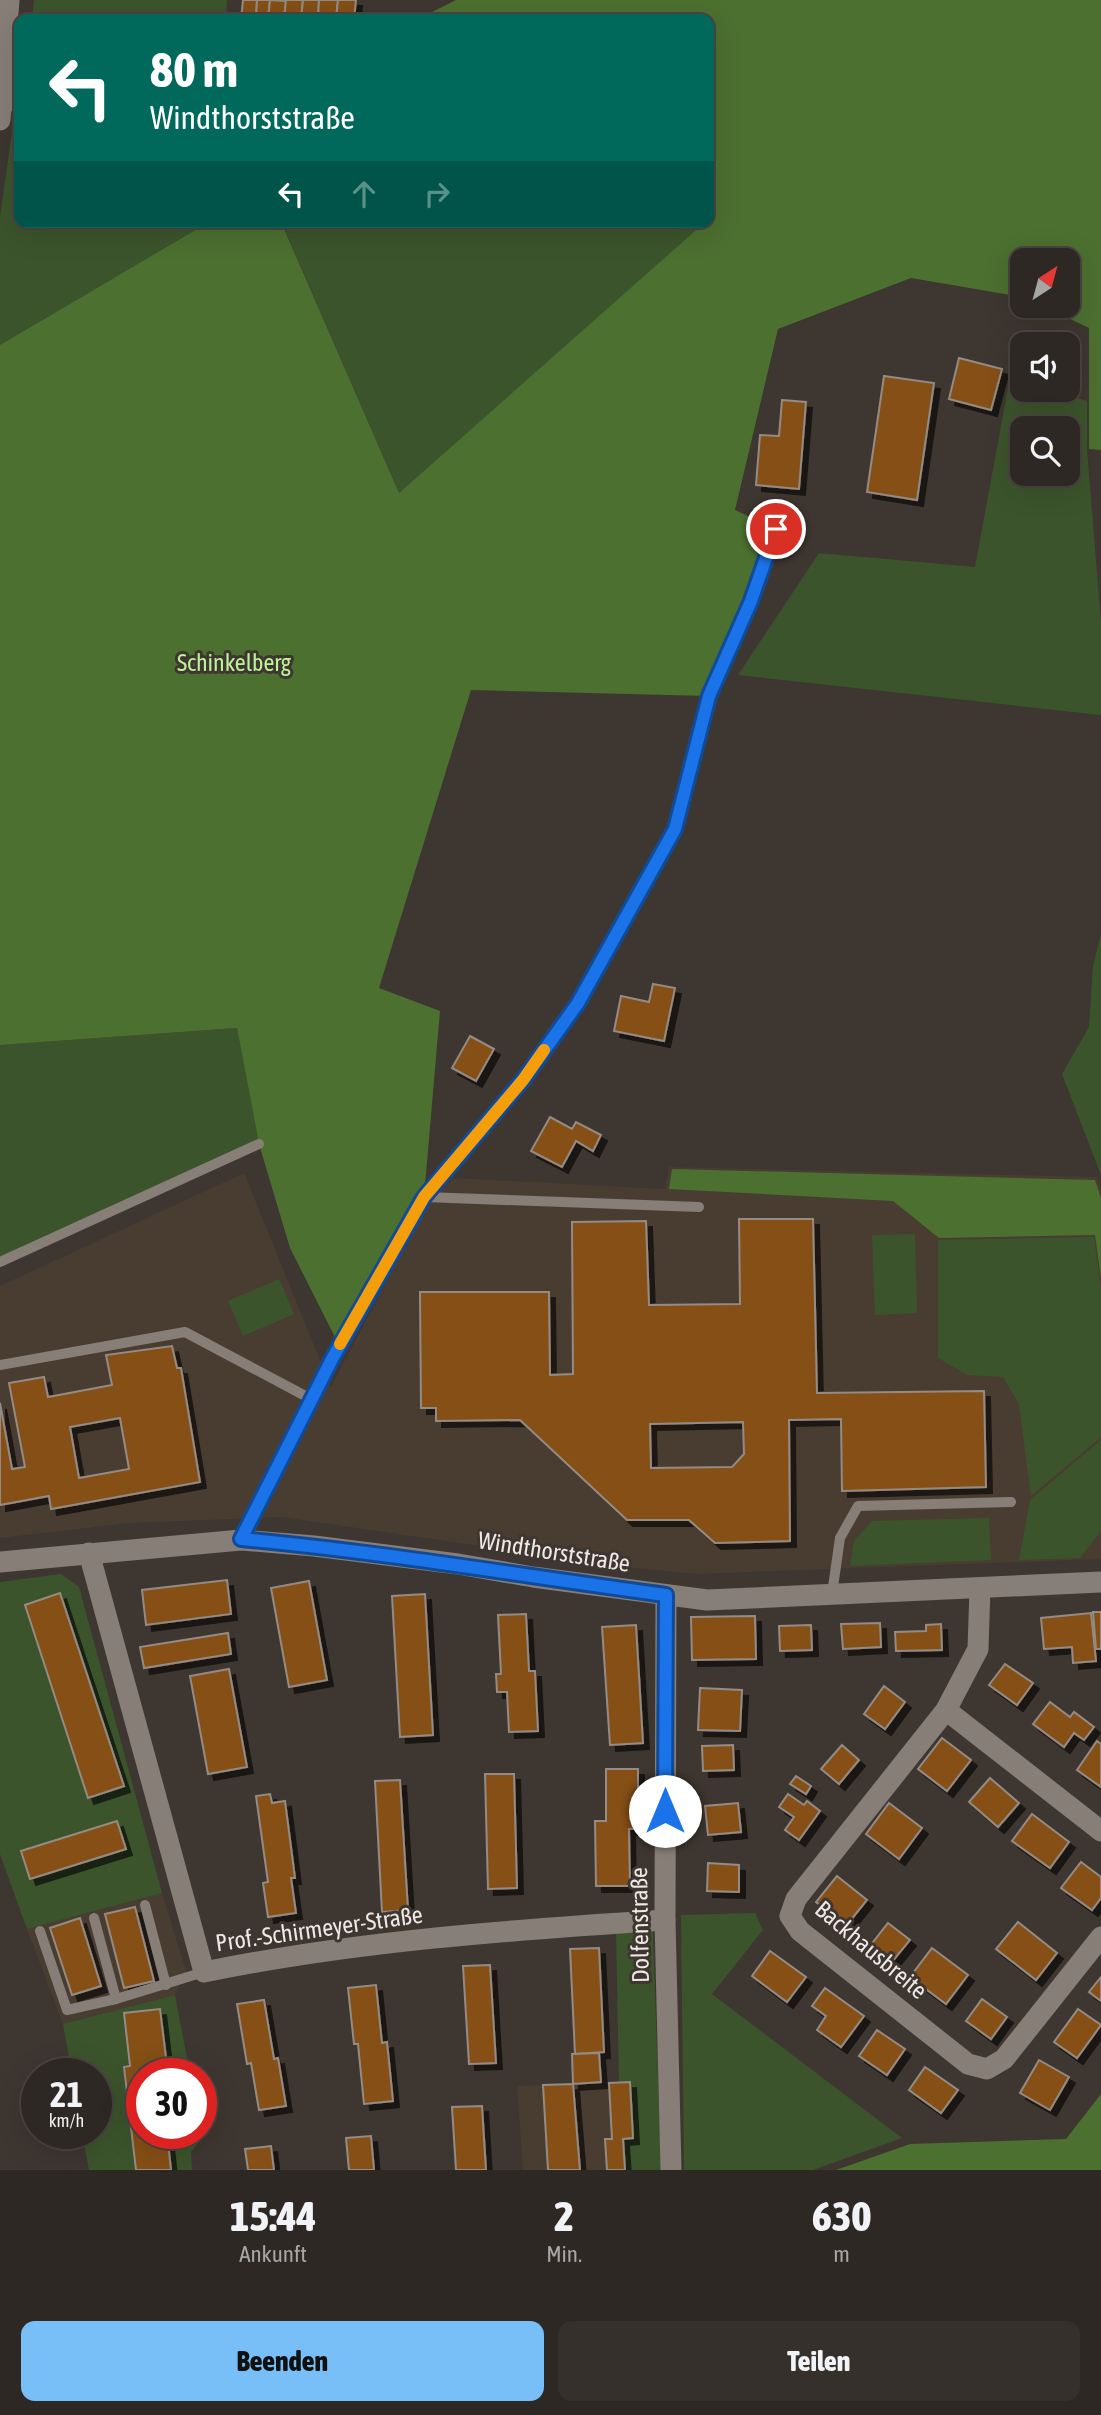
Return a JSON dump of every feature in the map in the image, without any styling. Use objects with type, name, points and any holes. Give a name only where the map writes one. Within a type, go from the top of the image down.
[{"type":"street","points":[[7,111],[9,0]]},
{"type":"street","name":"Windthorststraße","points":[[0,1562],[241,1539],[458,1564],[707,1600],[1101,1582]]},
{"type":"street","name":"Prof.-Schirmeyer-Straße","points":[[89,1553],[204,1972],[342,1948],[529,1929],[665,1920]]},
{"type":"street","name":"Backhausbreite","points":[[980,1588],[978,1649],[946,1710],[796,1899],[790,1916],[800,1931],[968,2064],[987,2069],[1004,2059],[1101,1937]]},
{"type":"street","name":"Dolfenstraße","points":[[666,1595],[665,1920],[671,2170]]},
{"type":"street","points":[[946,1710],[1101,1831]]},
{"type":"lane","points":[[241,1539],[311,1399],[424,1197],[523,1080],[578,1003],[675,829],[709,696],[751,601],[776,529]]},
{"type":"lane","points":[[0,1262],[259,1144]]},
{"type":"lane","points":[[424,1197],[699,1207]]},
{"type":"lane","points":[[0,1365],[185,1332],[311,1399]]},
{"type":"lane","points":[[832,1594],[840,1538],[858,1506],[1012,1502]]},
{"type":"lane","points":[[145,1905],[166,1985]]},
{"type":"lane","points":[[94,1918],[116,1999]]},
{"type":"lane","points":[[40,1931],[67,2010],[116,1999],[204,1972]]},
{"type":"shaded area","points":[[669,1167],[1097,1177],[1101,1189],[1101,1559],[697,1574],[625,1567],[281,1517],[130,1523],[0,1538],[0,1286],[244,1173],[331,1387],[427,1205],[453,1178],[666,1189]]},
{"type":"shaded area","points":[[162,1893],[186,1971],[175,1995],[63,2024],[27,1929]]},
{"type":"shaded area","points":[[599,2053],[601,2082],[609,2083],[624,2139],[625,2170],[523,2170],[517,2086],[573,2084],[572,2054]]},
{"type":"green space","points":[[34,0],[227,0],[226,14],[33,14]]},
{"type":"green space","name":"Schinkelberg","points":[[456,0],[1101,0],[1101,450],[1089,449],[1089,328],[1068,318],[1080,318],[1080,248],[1010,248],[1010,295],[911,278],[778,329],[735,510],[776,529],[709,696],[471,690],[379,988],[440,1011],[424,1197],[343,1353],[290,1248],[259,1144],[237,1028],[0,1045],[0,345],[199,228],[284,228],[399,493],[698,228],[714,228],[714,14],[428,14]]},
{"type":"green space","points":[[14,131],[14,228],[199,228],[0,345],[0,217]]},
{"type":"green space","points":[[284,228],[699,228],[399,493]]},
{"type":"green space","points":[[1010,377],[1010,402],[1080,402],[1080,399],[1087,401],[1087,450],[1101,622],[1101,715],[738,675],[819,553],[975,567]]},
{"type":"green space","points":[[1101,934],[1101,1175],[1062,1074],[1089,1027],[1093,966]]},
{"type":"green space","points":[[237,1028],[259,1144],[0,1262],[0,1045]]},
{"type":"green space","points":[[672,1169],[1095,1180],[1101,1198],[1101,1278],[1095,1235],[939,1238],[893,1201],[669,1189]]},
{"type":"green space","points":[[915,1234],[917,1313],[875,1315],[872,1235]]},
{"type":"green space","points":[[1094,1237],[1101,1290],[1101,1437],[1031,1496],[1019,1404],[1003,1377],[968,1375],[938,1358],[938,1240]]},
{"type":"green space","points":[[279,1279],[294,1314],[243,1336],[228,1301]]},
{"type":"green space","points":[[1101,1440],[1101,1531],[1080,1558],[1019,1560],[1030,1500]]},
{"type":"green space","points":[[989,1518],[991,1560],[850,1566],[854,1541],[872,1521]]},
{"type":"green space","points":[[61,1574],[79,1587],[162,1893],[27,1929],[0,1854],[0,1582]]},
{"type":"green space","points":[[755,1913],[763,1930],[712,1994],[902,2138],[813,2170],[684,2170],[681,1915]]},
{"type":"green space","points":[[653,1931],[661,2170],[625,2170],[623,2139],[629,2082],[619,2082],[616,1932]]},
{"type":"green space","points":[[175,1995],[187,2058],[126,2058],[126,2149],[193,2149],[191,2152],[192,2170],[89,2170],[85,2149],[112,2149],[112,2058],[69,2058],[63,2024]]},
{"type":"green space","points":[[1101,2094],[1101,2170],[836,2170],[910,2144],[1066,2139]]},
{"type":"building","points":[[243,0],[257,0],[256,14],[242,14]]},
{"type":"building","points":[[257,0],[270,0],[269,14],[256,14]]},
{"type":"building","points":[[270,0],[286,1],[285,14],[269,14]]},
{"type":"building","points":[[286,0],[303,0],[302,14],[285,14]]},
{"type":"building","points":[[303,0],[319,0],[318,14],[302,14]]},
{"type":"building","points":[[319,0],[338,0],[337,14],[318,14]]},
{"type":"building","points":[[338,0],[356,0],[355,14],[337,14]]},
{"type":"building","points":[[959,358],[1002,369],[991,410],[949,399]]},
{"type":"building","points":[[884,376],[934,383],[917,500],[867,492]]},
{"type":"building","points":[[782,400],[806,402],[799,489],[756,485],[760,435],[779,436]]},
{"type":"building","points":[[653,984],[675,988],[664,1041],[614,1031],[621,996],[649,1002]]},
{"type":"building","points":[[470,1036],[494,1049],[476,1081],[452,1068]]},
{"type":"building","points":[[550,1117],[572,1129],[576,1122],[601,1135],[593,1151],[576,1141],[562,1167],[531,1151]]},
{"type":"building","points":[[739,1219],[813,1219],[817,1393],[984,1391],[986,1487],[842,1491],[841,1419],[789,1420],[790,1541],[715,1543],[689,1520],[627,1520],[520,1420],[436,1421],[436,1408],[421,1408],[420,1292],[549,1292],[550,1375],[573,1374],[572,1222],[646,1221],[649,1305],[740,1304]],"holes":[[[743,1422],[744,1454],[732,1467],[651,1468],[650,1424]]]},
{"type":"building","points":[[172,1346],[177,1368],[181,1368],[200,1482],[51,1509],[49,1496],[0,1505],[0,1403],[12,1469],[25,1467],[9,1383],[44,1377],[48,1397],[112,1385],[106,1355]],"holes":[[[120,1418],[129,1469],[79,1478],[70,1427]]]},
{"type":"building","points":[[227,1580],[231,1614],[146,1625],[142,1590]]},
{"type":"building","points":[[309,1581],[327,1680],[289,1687],[271,1588]]},
{"type":"building","points":[[60,1593],[124,1786],[88,1798],[25,1605]]},
{"type":"building","points":[[425,1594],[433,1735],[400,1737],[392,1596]]},
{"type":"building","points":[[1093,1612],[1101,1612],[1101,1649],[1096,1649]]},
{"type":"building","points":[[1091,1613],[1096,1661],[1073,1663],[1072,1647],[1044,1649],[1041,1618]]},
{"type":"building","points":[[526,1614],[529,1671],[535,1671],[538,1731],[509,1732],[507,1692],[497,1692],[496,1674],[501,1674],[498,1615]]},
{"type":"building","points":[[755,1616],[756,1659],[692,1660],[691,1617]]},
{"type":"building","points":[[880,1623],[881,1647],[843,1649],[841,1624]]},
{"type":"building","points":[[941,1624],[942,1650],[896,1651],[895,1632],[926,1631],[926,1625]]},
{"type":"building","points":[[636,1625],[643,1743],[610,1745],[602,1627]]},
{"type":"building","points":[[811,1625],[812,1650],[780,1651],[779,1626]]},
{"type":"building","points":[[228,1633],[231,1654],[144,1668],[140,1647]]},
{"type":"building","points":[[1005,1664],[1033,1683],[1017,1705],[989,1685]]},
{"type":"building","points":[[229,1669],[247,1767],[208,1774],[190,1676]]},
{"type":"building","points":[[884,1686],[905,1702],[885,1729],[864,1714]]},
{"type":"building","points":[[700,1688],[742,1690],[740,1731],[698,1730]]},
{"type":"building","points":[[1050,1702],[1070,1717],[1074,1712],[1094,1727],[1084,1740],[1074,1733],[1064,1747],[1033,1724]]},
{"type":"building","points":[[942,1738],[971,1760],[947,1791],[918,1769]]},
{"type":"building","points":[[1097,1741],[1101,1744],[1101,1787],[1077,1770]]},
{"type":"building","points":[[733,1745],[734,1770],[703,1771],[702,1746]]},
{"type":"building","points":[[842,1745],[859,1760],[839,1784],[821,1769]]},
{"type":"building","points":[[606,1769],[638,1769],[638,1829],[629,1829],[630,1886],[596,1886],[595,1821],[606,1821]]},
{"type":"building","points":[[485,1774],[514,1774],[517,1888],[488,1889]]},
{"type":"building","points":[[796,1776],[811,1786],[806,1794],[790,1784]]},
{"type":"building","points":[[990,1778],[1019,1803],[998,1827],[969,1802]]},
{"type":"building","points":[[400,1780],[408,1910],[382,1912],[375,1781]]},
{"type":"building","points":[[270,1794],[272,1803],[285,1801],[295,1878],[291,1878],[296,1913],[268,1917],[263,1883],[268,1882],[256,1796]]},
{"type":"building","points":[[788,1794],[804,1805],[807,1801],[820,1811],[799,1840],[785,1830],[794,1817],[779,1807]]},
{"type":"building","points":[[738,1803],[741,1832],[708,1835],[705,1806]]},
{"type":"building","points":[[889,1803],[922,1828],[899,1859],[866,1834]]},
{"type":"building","points":[[1032,1814],[1069,1842],[1050,1868],[1012,1841]]},
{"type":"building","points":[[117,1821],[126,1849],[30,1879],[21,1851]]},
{"type":"building","points":[[1081,1862],[1101,1877],[1101,1898],[1092,1910],[1061,1888]]},
{"type":"building","points":[[708,1863],[739,1865],[739,1892],[707,1891]]},
{"type":"building","points":[[837,1876],[867,1900],[846,1926],[816,1902]]},
{"type":"building","points":[[135,1907],[154,1981],[124,1988],[105,1914]]},
{"type":"building","points":[[80,1918],[101,1986],[72,1995],[50,1928]]},
{"type":"building","points":[[1018,1922],[1057,1953],[1036,1980],[996,1949]]},
{"type":"building","points":[[888,1923],[910,1940],[892,1962],[870,1946]]},
{"type":"building","points":[[599,1948],[604,2052],[575,2054],[570,1949]]},
{"type":"building","points":[[932,1948],[968,1975],[946,2004],[910,1977]]},
{"type":"building","points":[[770,1951],[806,1977],[787,2002],[752,1976]]},
{"type":"building","points":[[490,1965],[496,2063],[469,2064],[463,1966]]},
{"type":"building","points":[[1101,1977],[1101,2001],[1089,1992]]},
{"type":"building","points":[[376,1985],[382,2043],[387,2042],[393,2101],[364,2104],[358,2044],[354,2044],[348,1988]]},
{"type":"building","points":[[825,1988],[864,2016],[841,2047],[817,2030],[826,2016],[812,2006]]},
{"type":"building","points":[[982,1999],[1007,2017],[991,2039],[966,2021]]},
{"type":"building","points":[[264,2000],[274,2059],[278,2058],[286,2106],[259,2110],[251,2063],[247,2064],[237,2004]]},
{"type":"building","points":[[160,2009],[166,2058],[129,2058],[124,2013]]},
{"type":"building","points":[[1078,2009],[1101,2025],[1077,2058],[1054,2042]]},
{"type":"building","points":[[877,2030],[905,2049],[887,2075],[859,2056]]},
{"type":"building","points":[[599,2053],[601,2082],[573,2084],[572,2054]]},
{"type":"building","points":[[1039,2060],[1069,2077],[1050,2110],[1020,2093]]},
{"type":"building","points":[[925,2067],[958,2090],[941,2113],[909,2090]]},
{"type":"building","points":[[630,2082],[633,2138],[623,2139],[625,2170],[607,2170],[605,2139],[612,2139],[609,2083]]},
{"type":"building","points":[[573,2084],[580,2170],[548,2170],[543,2085]]},
{"type":"building","points":[[482,2106],[486,2170],[456,2170],[452,2107]]},
{"type":"building","points":[[371,2136],[374,2170],[349,2170],[346,2138]]},
{"type":"building","points":[[271,2146],[274,2170],[248,2170],[245,2149]]},
{"type":"building","points":[[134,2149],[169,2149],[171,2170],[136,2170]]},
{"type":"slow traffic","points":[[340,1344],[424,1197],[523,1080],[544,1050]]},
{"type":"route","points":[[665,1811],[666,1595],[458,1564],[241,1539],[332,1359],[424,1197],[523,1080],[578,1003],[675,829],[709,696],[751,601],[776,529]]}]
